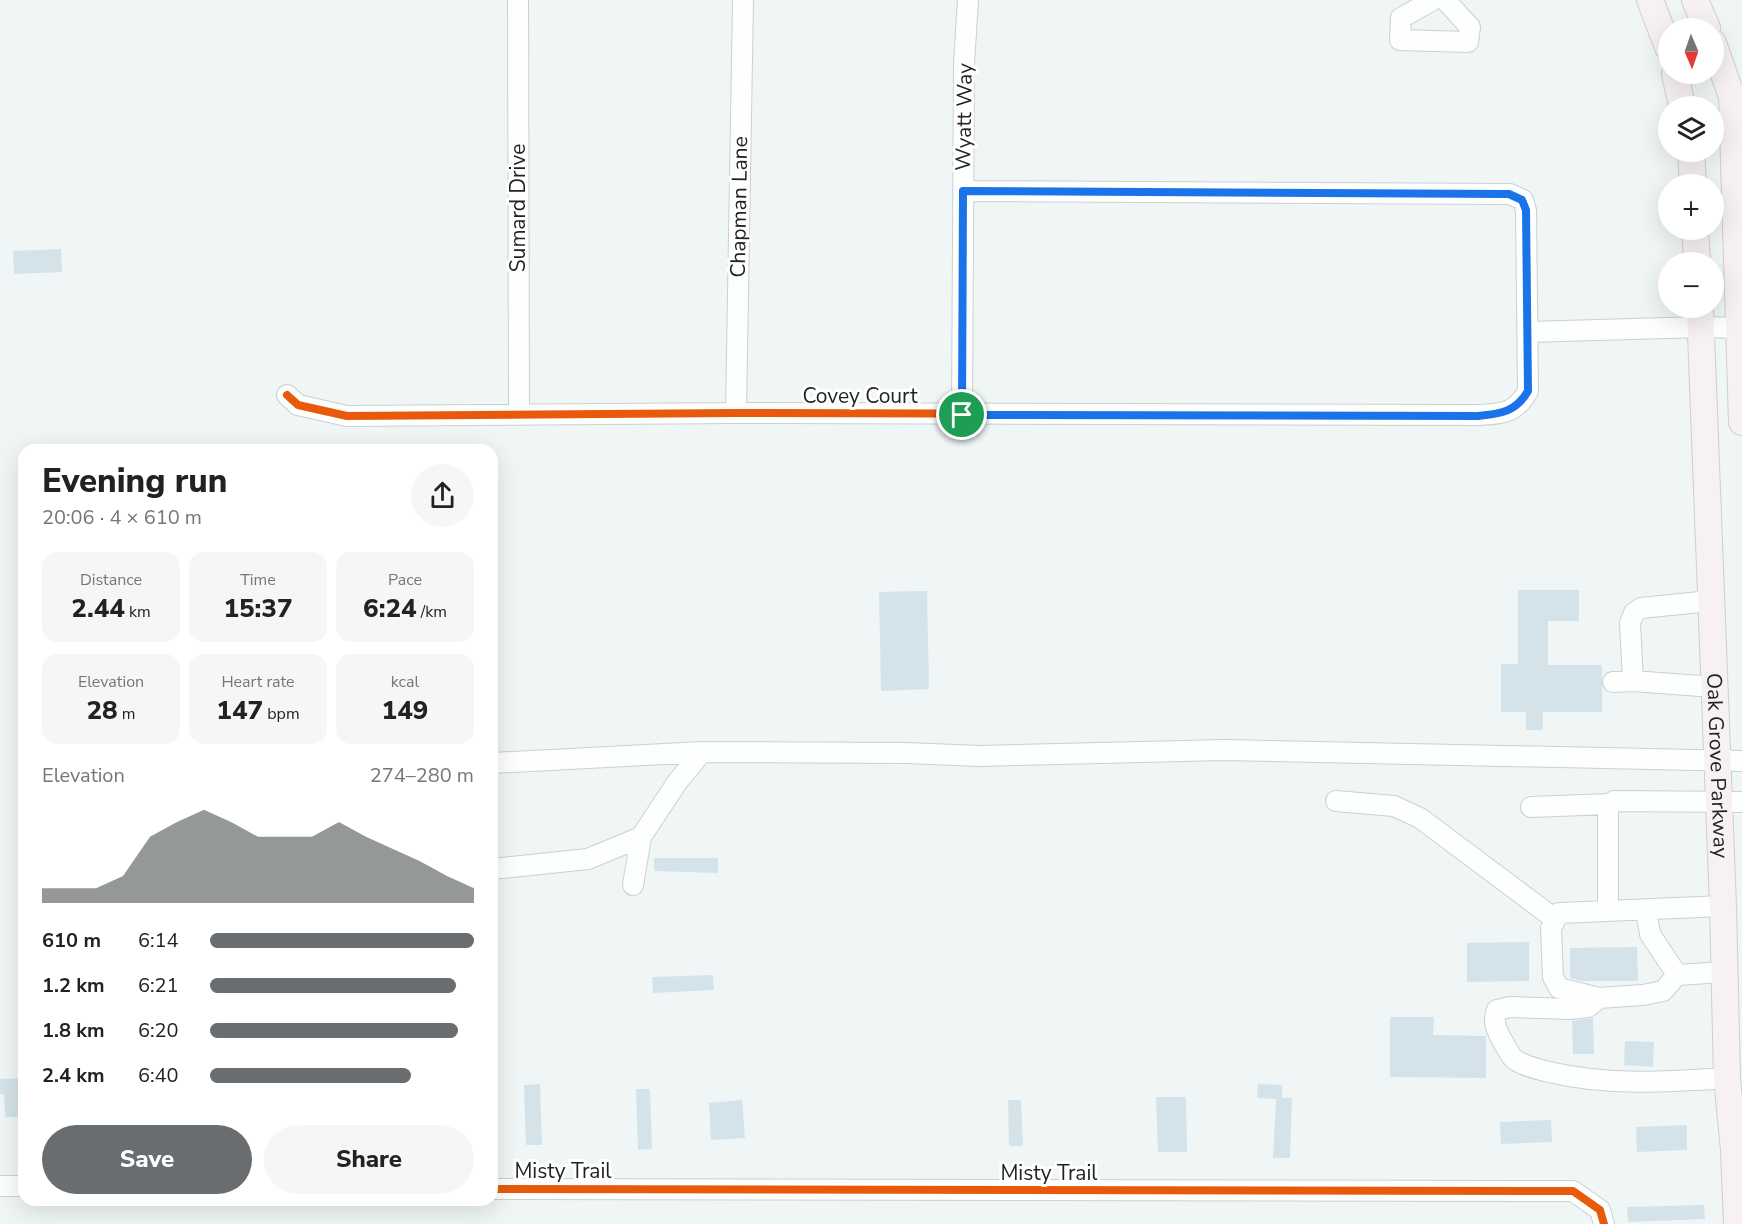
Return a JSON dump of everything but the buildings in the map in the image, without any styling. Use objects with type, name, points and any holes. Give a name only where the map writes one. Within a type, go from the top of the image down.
[{"type":"main road","points":[[1650,0],[1658,21]]},
{"type":"main road","points":[[1695,0],[1703,18]]},
{"type":"main road","points":[[1724,74],[1732,97],[1742,422]]},
{"type":"main road","name":"Oak Grove Parkway","points":[[1700,318],[1716,762],[1730,802],[1723,906],[1727,1078],[1734,1150],[1737,1224]]},
{"type":"street","name":"Sumard Drive","points":[[518,0],[519,415]]},
{"type":"street","name":"Chapman Lane","points":[[736,413],[743,0]]},
{"type":"street","name":"Wyatt Way","points":[[962,415],[964,64],[968,0]]},
{"type":"street","points":[[1433,0],[1401,18],[1400,40],[1468,42],[1470,27],[1445,0]]},
{"type":"street","points":[[963,191],[1509,194],[1522,200],[1526,210],[1528,332],[1689,318]]},
{"type":"street","points":[[1704,318],[1740,328]]},
{"type":"street","name":"Covey Court","points":[[287,395],[298,405],[347,416],[736,413],[1478,416],[1510,411],[1522,402],[1528,391],[1528,332]]},
{"type":"street","points":[[1710,601],[1641,608],[1634,613],[1630,623],[1623,682],[1714,687]]},
{"type":"street","points":[[498,763],[702,752],[907,753],[980,756],[1225,750],[1742,761]]},
{"type":"street","points":[[633,885],[641,837],[678,781],[702,752]]},
{"type":"street","points":[[1336,801],[1394,806],[1420,818],[1556,919]]},
{"type":"street","points":[[1531,807],[1610,804],[1614,801],[1730,802]]},
{"type":"street","points":[[1608,911],[1608,813],[1610,804]]},
{"type":"street","points":[[498,868],[588,859],[641,837]]},
{"type":"street","points":[[1723,906],[1559,913],[1551,928],[1552,977],[1559,988],[1599,998],[1643,995],[1663,991],[1677,975],[1725,972]]},
{"type":"street","points":[[1646,910],[1650,933],[1677,975]]},
{"type":"street","points":[[1599,998],[1588,1007],[1510,1007],[1497,1010],[1494,1016],[1497,1032],[1514,1059],[1535,1068],[1563,1075],[1622,1083],[1727,1078]]},
{"type":"street","points":[[0,1186],[18,1186]]},
{"type":"street","name":"Misty Trail","points":[[498,1189],[1573,1191],[1602,1217]]},
{"type":"cycle path","points":[[287,395],[298,405],[347,416],[736,413],[1477,415],[1507,411],[1518,404],[1528,391],[1526,210],[1523,200],[1510,194],[963,191]]},
{"type":"cycle path","points":[[498,1189],[1573,1191],[1600,1210],[1604,1224]]},
{"type":"route","points":[[963,191],[1484,193],[1509,194],[1522,200],[1526,210],[1528,391],[1522,402],[1510,411],[1478,416],[962,415],[963,191]]}]
